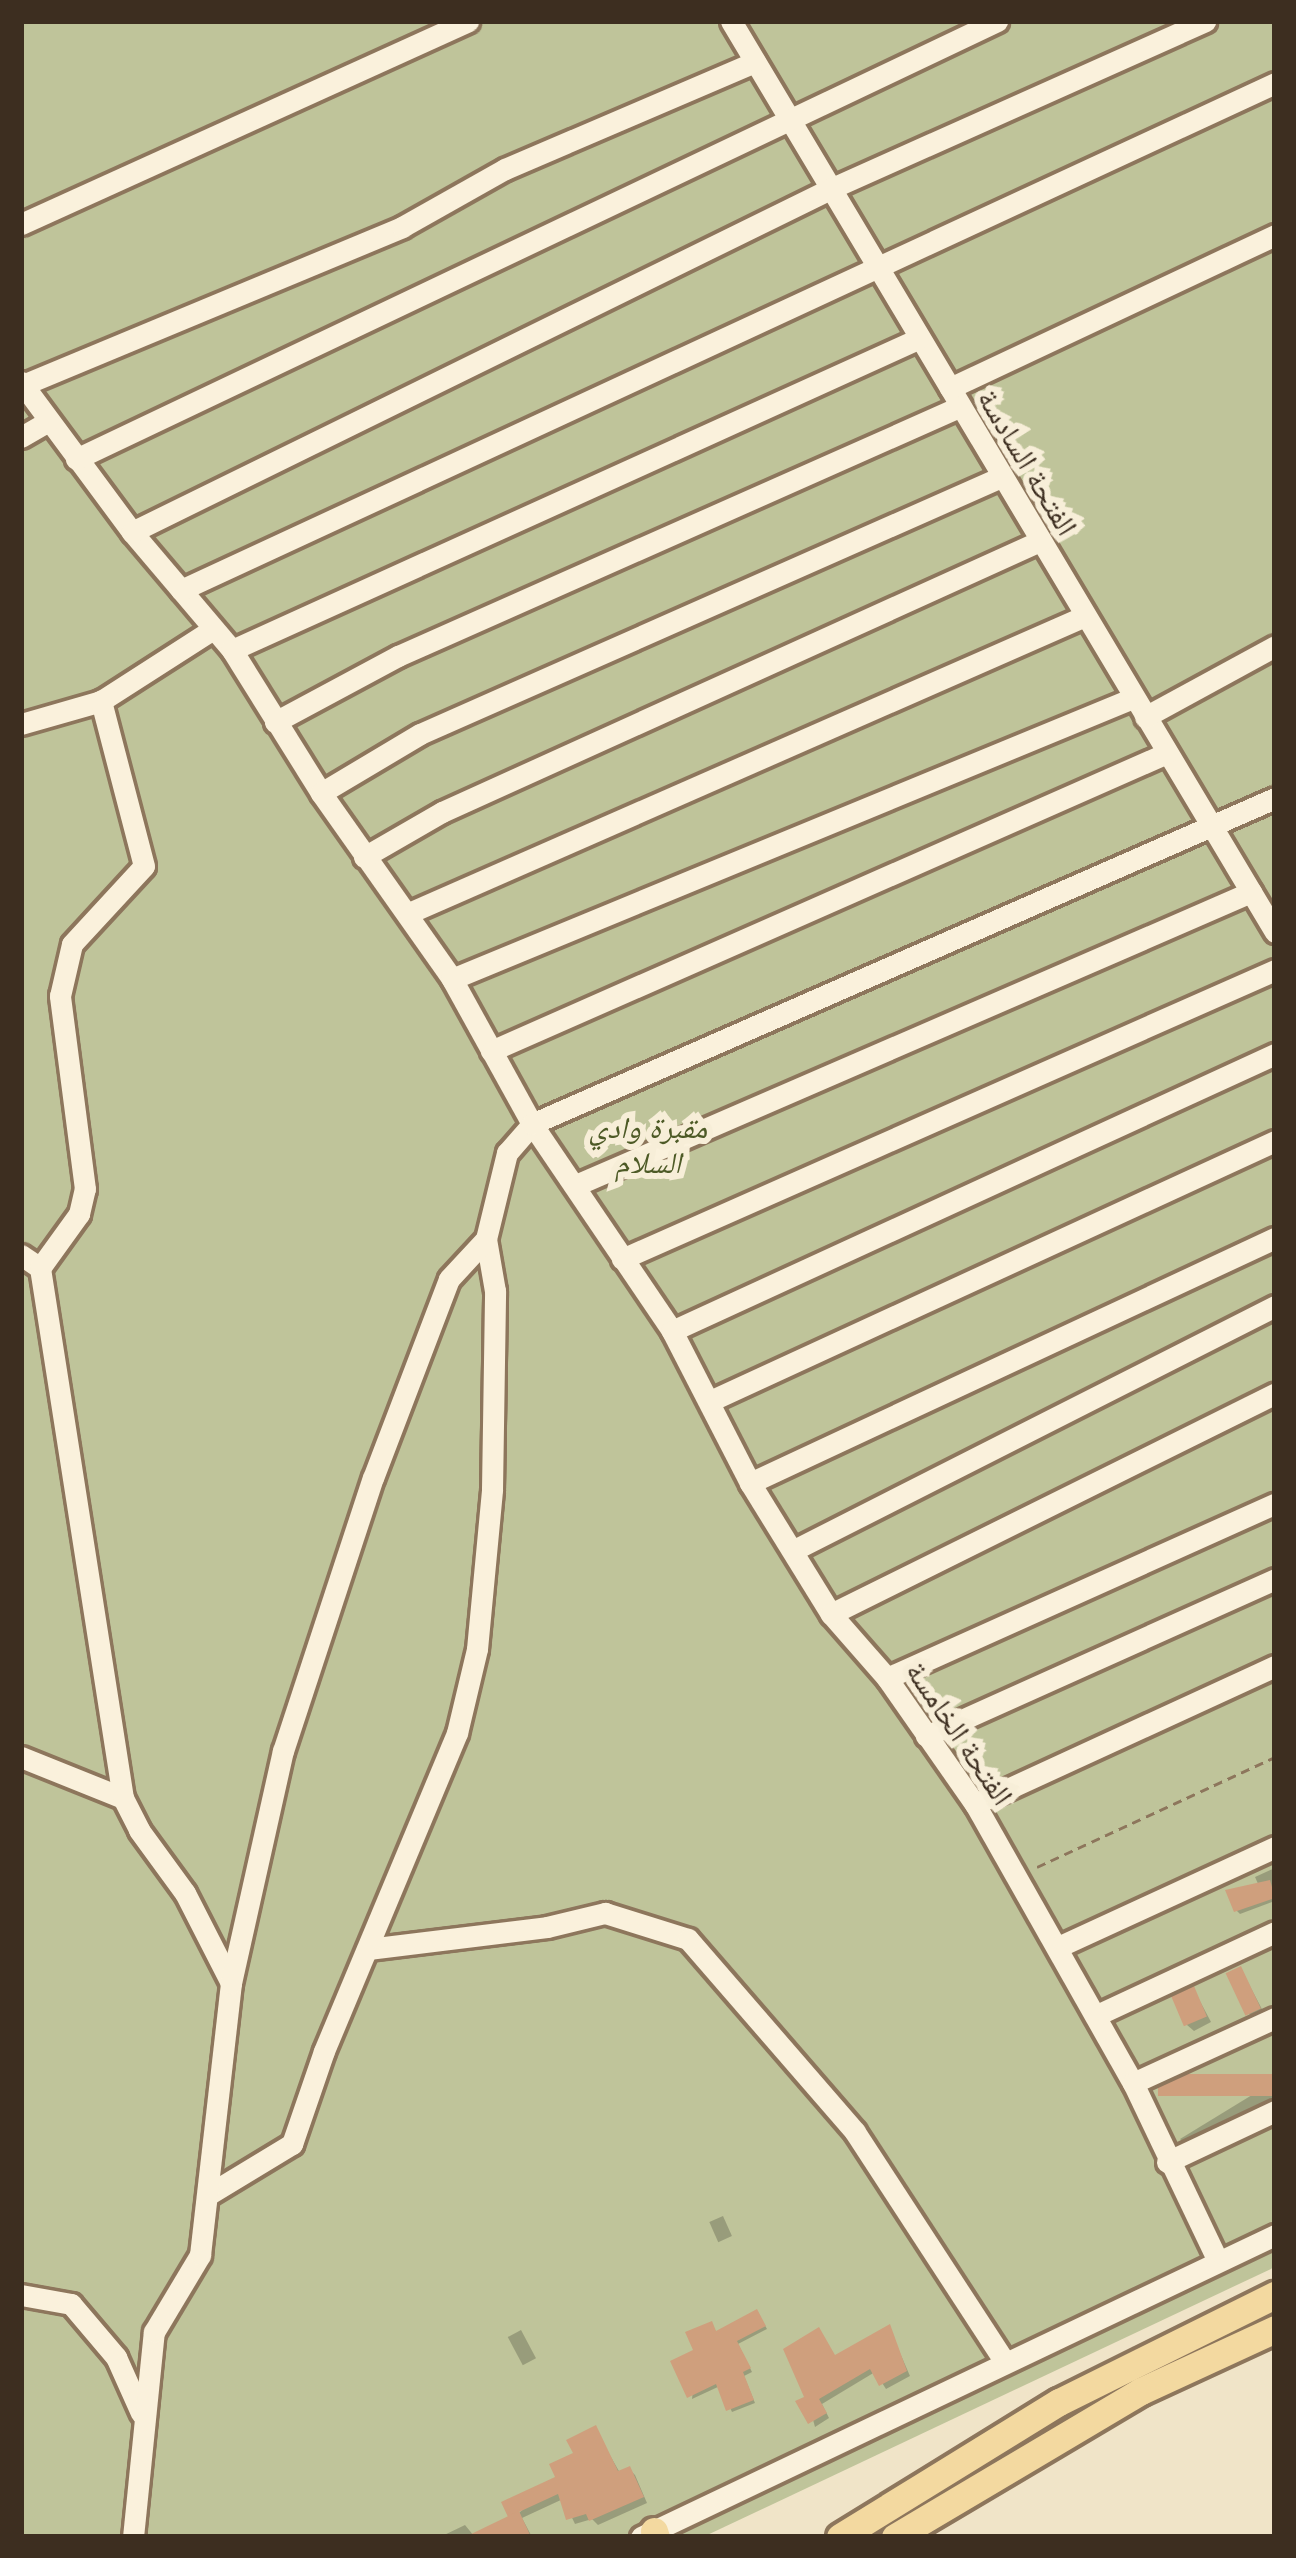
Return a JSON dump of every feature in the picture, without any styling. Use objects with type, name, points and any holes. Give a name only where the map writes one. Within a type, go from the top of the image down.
[{"type":"main road","points":[[840,2537],[1059,2402],[1275,2296]]},
{"type":"main road","points":[[895,2537],[1141,2391],[1275,2329]]},
{"type":"street","points":[[21,224],[468,21]]},
{"type":"street","name":"الفتحة السادسة","points":[[731,21],[1275,932]]},
{"type":"street","points":[[76,459],[997,21]]},
{"type":"street","points":[[131,532],[830,189],[1205,21]]},
{"type":"street","points":[[22,384],[403,227],[505,169],[755,62]]},
{"type":"street","points":[[181,590],[1275,83]]},
{"type":"street","points":[[275,722],[398,656],[954,398],[1275,235]]},
{"type":"street","points":[[232,650],[918,339]]},
{"type":"street","name":"الفتحة الخامسة","points":[[22,384],[131,532],[232,650],[321,793],[452,979],[532,1124],[673,1331],[750,1483],[796,1549],[831,1614],[887,1678],[975,1804],[1097,2015],[1218,2261]]},
{"type":"street","points":[[21,436],[49,421]]},
{"type":"street","points":[[321,793],[420,734],[1001,477]]},
{"type":"street","points":[[364,857],[442,812],[1040,541]]},
{"type":"street","points":[[409,913],[1085,616]]},
{"type":"street","points":[[21,724],[100,701],[214,629]]},
{"type":"street","points":[[452,979],[1139,707],[1275,646]]},
{"type":"street","points":[[100,701],[144,866],[72,944],[60,996],[85,1189],[79,1214],[30,1262],[123,1798],[139,1830],[185,1893],[231,1984]]},
{"type":"street","points":[[491,1052],[1167,752]]},
{"type":"street","points":[[211,2193],[292,2144],[457,1733],[476,1649],[492,1489],[495,1291],[486,1239],[507,1153],[532,1124],[1275,798]]},
{"type":"street","points":[[576,1185],[1251,892]]},
{"type":"street","points":[[622,1259],[1275,970]]},
{"type":"street","points":[[673,1331],[1275,1054]]},
{"type":"street","points":[[710,1401],[1275,1141]]},
{"type":"street","points":[[750,1483],[1275,1238]]},
{"type":"street","points":[[133,2537],[154,2332],[200,2255],[211,2193],[231,1984],[284,1751],[373,1478],[448,1279],[486,1239]]},
{"type":"street","points":[[796,1549],[1275,1306]]},
{"type":"street","points":[[831,1614],[1275,1394]]},
{"type":"street","points":[[887,1678],[1275,1504]]},
{"type":"street","points":[[926,1736],[1275,1579]]},
{"type":"street","points":[[975,1804],[1275,1666]]},
{"type":"street","points":[[21,1757],[123,1798]]},
{"type":"street","points":[[1058,1947],[1275,1846]]},
{"type":"street","points":[[368,1949],[547,1927],[605,1913],[688,1939],[855,2132],[1005,2362]]},
{"type":"street","points":[[1097,2015],[1275,1932]]},
{"type":"street","points":[[1133,2083],[1275,2018]]},
{"type":"street","points":[[1167,2162],[1275,2111]]},
{"type":"street","points":[[650,2535],[1275,2235]]},
{"type":"street","points":[[21,2295],[71,2304],[116,2356],[142,2414]]},
{"type":"path","points":[[1017,1876],[1275,1757]]},
{"type":"green space","name":"مقبرة وادي السلام","points":[[21,21],[1275,21],[1275,2267],[703,2537],[21,2537]]},
{"type":"building","points":[[1270,1880],[1275,1898],[1234,1912],[1225,1890]]},
{"type":"building","points":[[1241,1966],[1261,2009],[1245,2016],[1226,1973]]},
{"type":"building","points":[[1194,1986],[1207,2016],[1184,2026],[1171,1996]]},
{"type":"building","points":[[1158,2074],[1275,2074],[1275,2096],[1158,2096]]},
{"type":"building","points":[[757,2309],[766,2326],[737,2341],[751,2368],[743,2372],[754,2400],[726,2411],[716,2384],[687,2398],[670,2361],[693,2350],[685,2332],[712,2321],[716,2331]]},
{"type":"building","points":[[890,2324],[907,2371],[879,2386],[870,2369],[819,2399],[827,2413],[808,2424],[795,2401],[804,2397],[783,2349],[819,2327],[835,2355]]},
{"type":"building","points":[[596,2425],[618,2471],[630,2466],[644,2497],[589,2521],[586,2514],[566,2520],[558,2494],[508,2517],[501,2502],[555,2477],[549,2464],[573,2453],[566,2440]]},
{"type":"building","points":[[519,2511],[531,2537],[465,2537]]}]
